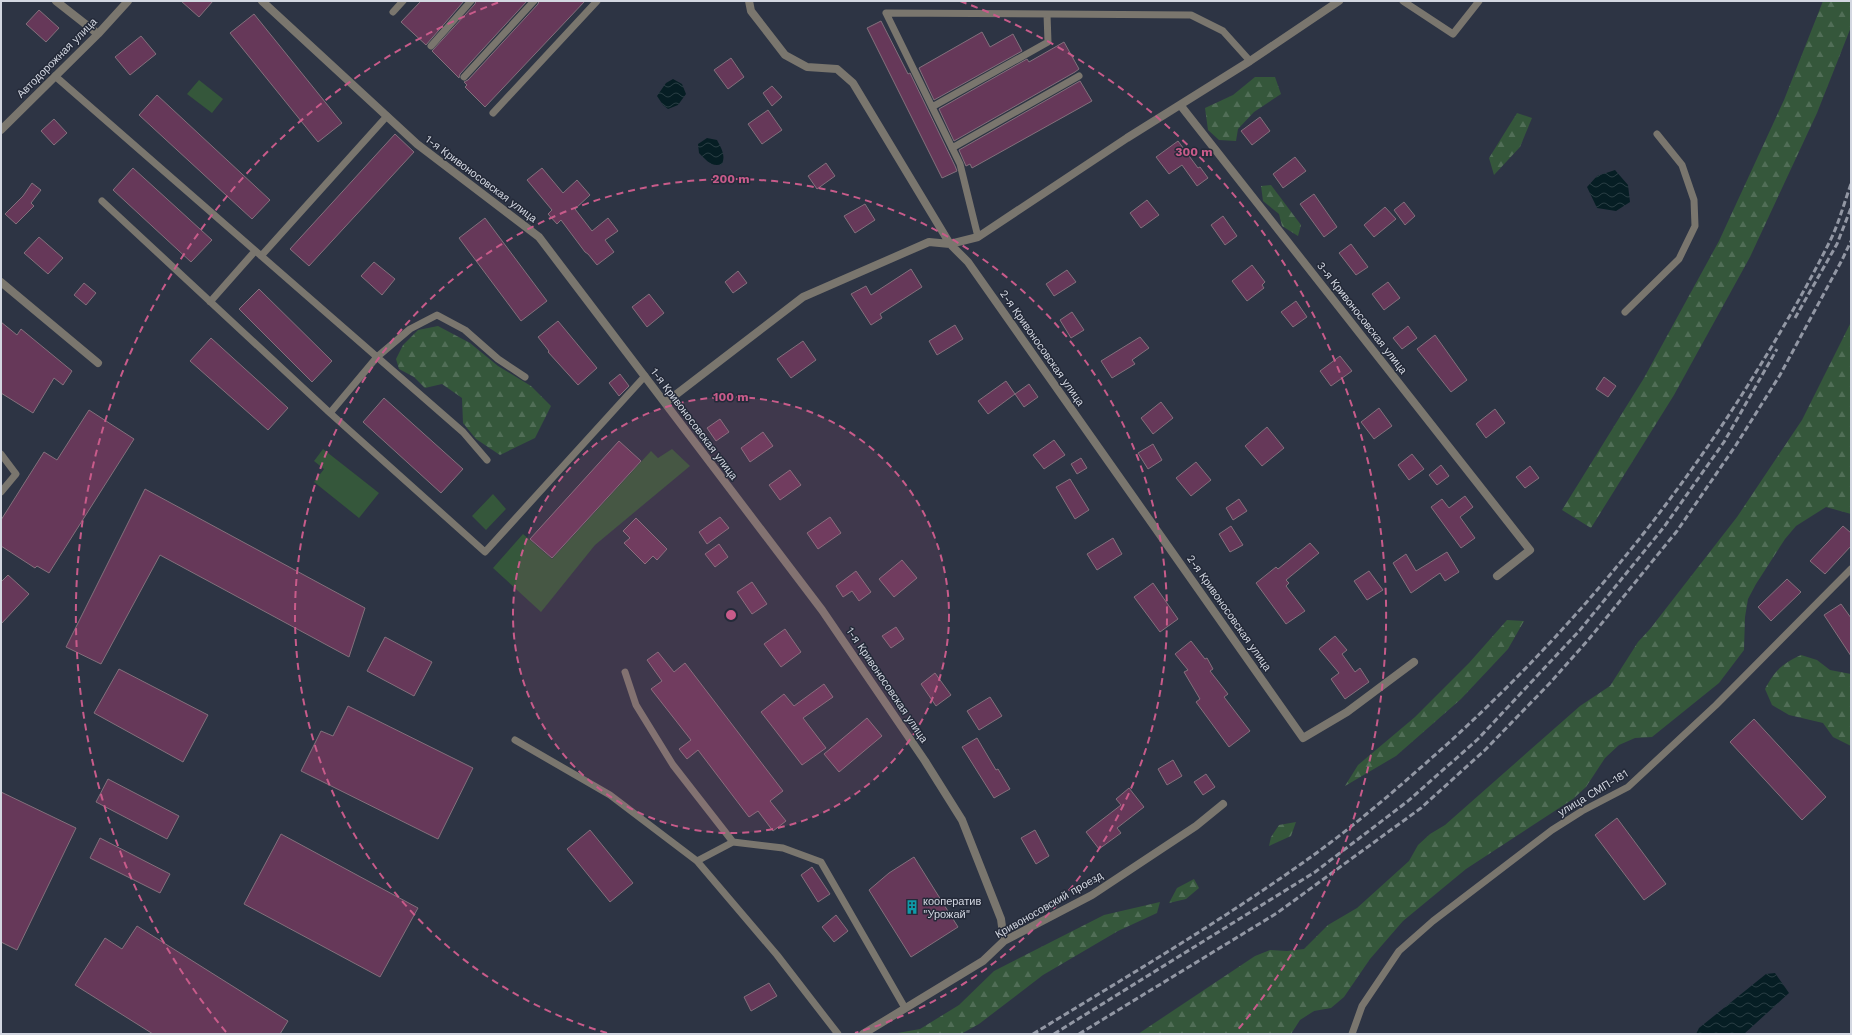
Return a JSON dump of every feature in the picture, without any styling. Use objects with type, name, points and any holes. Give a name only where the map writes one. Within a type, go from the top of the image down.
[{"type":"street","points":[[56,1],[98,34]]},
{"type":"street","name":"Автодорожная улица","points":[[3,125],[98,34],[128,1]]},
{"type":"street","name":"1-я Кривоносовская улица","points":[[262,1],[417,144],[539,237],[822,610],[921,754],[962,820],[1001,919],[1004,941]]},
{"type":"street","name":"2-я Кривоносовская улица","points":[[749,1],[751,11],[784,55],[807,66],[836,69],[853,83],[950,244],[968,262],[1303,738],[1347,712],[1414,662]]},
{"type":"street","points":[[665,403],[803,297],[929,242],[950,244],[978,238],[1128,138],[1181,106],[1250,61],[1339,1]]},
{"type":"street","name":"3-я Кривоносовская улица","points":[[1181,106],[1530,550],[1497,576]]},
{"type":"street","points":[[1,282],[98,363]]},
{"type":"street","name":"Кривоносовский проезд","points":[[863,1034],[983,961],[1004,941],[1092,895],[1196,826],[1222,804]]},
{"type":"lane","points":[[393,12],[403,1]]},
{"type":"lane","points":[[431,46],[471,1]]},
{"type":"lane","points":[[464,77],[534,1]]},
{"type":"lane","points":[[493,113],[597,1]]},
{"type":"lane","points":[[1403,1],[1412,3],[1452,34],[1479,1]]},
{"type":"lane","points":[[978,238],[960,164],[886,13],[1192,15],[1223,31],[1250,61]]},
{"type":"lane","points":[[932,107],[1048,42],[1047,14]]},
{"type":"lane","points":[[55,76],[463,432],[487,460]]},
{"type":"lane","points":[[952,148],[1079,76]]},
{"type":"lane","points":[[261,256],[387,116]]},
{"type":"lane","points":[[1625,312],[1679,259],[1695,226],[1694,200],[1682,165],[1657,134]]},
{"type":"lane","points":[[102,201],[330,413],[486,552],[645,376]]},
{"type":"lane","points":[[210,302],[255,251]]},
{"type":"lane","points":[[330,413],[377,357],[410,329],[437,315],[465,330],[498,359],[525,377]]},
{"type":"lane","points":[[1,454],[16,474],[1,492]]},
{"type":"lane","name":"улица СМП-181","points":[[1352,1034],[1362,1006],[1399,951],[1433,921],[1552,830],[1628,787],[1716,705],[1851,569]]},
{"type":"lane","points":[[625,672],[636,705],[669,759],[733,842]]},
{"type":"lane","points":[[515,740],[610,795],[697,861],[777,955],[838,1034]]},
{"type":"lane","points":[[697,861],[733,842],[783,848],[821,862],[905,1008]]},
{"type":"green space","points":[[1823,1],[1851,1],[1851,27],[1817,113],[1750,257],[1674,395],[1591,528],[1562,510],[1644,378],[1719,241],[1784,100]]},
{"type":"green space","points":[[1255,77],[1275,77],[1281,94],[1254,112],[1238,129],[1236,141],[1219,140],[1208,130],[1205,108],[1233,95]]},
{"type":"green space","points":[[199,80],[223,99],[212,113],[187,94]]},
{"type":"green space","points":[[1517,113],[1532,118],[1520,147],[1494,175],[1489,158]]},
{"type":"green space","points":[[1271,185],[1301,225],[1298,236],[1282,226],[1279,214],[1263,201],[1261,186]]},
{"type":"green space","points":[[1851,322],[1851,514],[1826,507],[1796,526],[1785,539],[1748,599],[1745,617],[1744,650],[1719,683],[1652,737],[1635,738],[1619,745],[1605,758],[1586,787],[1573,799],[1466,869],[1403,921],[1370,959],[1344,997],[1331,1008],[1314,1011],[1300,1020],[1291,1034],[1138,1034],[1255,956],[1270,950],[1287,951],[1304,949],[1328,925],[1357,908],[1409,861],[1418,845],[1430,834],[1445,825],[1580,706],[1610,686],[1638,642],[1650,629],[1737,517],[1802,420]]},
{"type":"green space","points":[[438,326],[470,343],[498,366],[531,386],[551,406],[535,438],[500,455],[476,439],[463,423],[462,398],[442,384],[425,388],[414,377],[399,369],[396,359],[403,345],[418,330]]},
{"type":"green space","points":[[323,449],[379,493],[359,518],[314,482],[324,469],[314,461]]},
{"type":"green space","points":[[672,449],[690,466],[595,545],[541,612],[493,568],[523,534],[552,559],[651,451],[658,458]]},
{"type":"green space","points":[[493,494],[506,509],[486,530],[472,516]]},
{"type":"green space","points":[[1507,620],[1524,621],[1508,649],[1461,699],[1396,756],[1345,786],[1358,765],[1415,717],[1469,663]]},
{"type":"green space","points":[[1801,655],[1817,660],[1830,670],[1851,674],[1851,746],[1833,737],[1823,723],[1789,715],[1772,705],[1765,689],[1769,682],[1780,668],[1789,661]]},
{"type":"green space","points":[[1296,822],[1291,836],[1269,846],[1271,837],[1279,825]]},
{"type":"green space","points":[[1194,879],[1199,888],[1186,899],[1169,903],[1177,888]]},
{"type":"green space","points":[[1160,902],[1157,913],[1118,931],[1043,975],[979,1024],[961,1034],[892,1034],[920,1029],[959,1005],[994,971],[1104,915]]},
{"type":"water","points":[[673,79],[682,84],[686,94],[678,105],[668,109],[663,105],[657,96],[666,83]]},
{"type":"water","points":[[707,138],[717,140],[723,155],[722,164],[712,164],[699,153],[698,144]]},
{"type":"water","points":[[1615,170],[1628,185],[1630,202],[1616,211],[1597,208],[1587,187],[1597,176]]},
{"type":"water","points":[[1775,973],[1789,993],[1744,1034],[1696,1034],[1699,1028],[1766,974]]},
{"type":"building","points":[[181,1],[213,1],[199,17]]},
{"type":"building","points":[[421,1],[464,1],[426,45],[401,22]]},
{"type":"building","points":[[476,1],[527,1],[460,74],[459,78],[432,51],[475,4]]},
{"type":"building","points":[[539,1],[585,1],[485,107],[465,87],[467,85],[464,82],[468,80],[538,4]]},
{"type":"building","points":[[39,10],[59,28],[46,42],[26,24]]},
{"type":"building","points":[[254,14],[342,123],[318,142],[230,33]]},
{"type":"building","points":[[881,21],[908,74],[910,73],[957,171],[942,178],[867,28]]},
{"type":"building","points":[[982,32],[990,47],[1013,34],[1022,51],[934,100],[919,68]]},
{"type":"building","points":[[141,36],[156,54],[130,75],[115,57]]},
{"type":"building","points":[[1064,42],[1079,69],[954,141],[939,109],[1027,59],[1029,62]]},
{"type":"building","points":[[731,58],[744,77],[728,89],[714,70]]},
{"type":"building","points":[[1080,81],[1092,101],[972,168],[970,164],[966,166],[959,150]]},
{"type":"building","points":[[772,86],[782,97],[772,106],[763,93]]},
{"type":"building","points":[[157,95],[270,200],[252,219],[139,115]]},
{"type":"building","points":[[768,110],[782,130],[762,144],[748,124]]},
{"type":"building","points":[[1260,117],[1270,131],[1252,145],[1241,131]]},
{"type":"building","points":[[54,119],[67,133],[54,145],[41,131]]},
{"type":"building","points":[[395,134],[414,152],[309,266],[290,249]]},
{"type":"building","points":[[1178,141],[1198,168],[1200,167],[1208,178],[1197,186],[1182,165],[1169,174],[1156,157]]},
{"type":"building","points":[[1295,157],[1306,171],[1283,188],[1273,174]]},
{"type":"building","points":[[826,163],[835,176],[817,189],[808,176]]},
{"type":"building","points":[[133,168],[212,240],[191,262],[113,190]]},
{"type":"building","points":[[542,168],[563,193],[577,180],[590,195],[575,209],[592,231],[608,218],[618,231],[605,240],[614,252],[597,265],[585,252],[561,220],[557,224],[548,214],[552,210],[527,180]]},
{"type":"building","points":[[32,183],[41,190],[31,203],[34,206],[16,224],[5,214],[23,196]]},
{"type":"building","points":[[1314,194],[1337,227],[1324,237],[1300,204]]},
{"type":"building","points":[[1147,200],[1159,215],[1141,228],[1130,213]]},
{"type":"building","points":[[1404,202],[1415,216],[1405,225],[1394,210]]},
{"type":"building","points":[[865,204],[875,220],[855,233],[844,216]]},
{"type":"building","points":[[1385,207],[1396,219],[1374,237],[1364,225]]},
{"type":"building","points":[[1223,216],[1237,236],[1225,245],[1211,225]]},
{"type":"building","points":[[485,218],[547,301],[521,321],[459,238]]},
{"type":"building","points":[[39,237],[63,258],[48,274],[24,253]]},
{"type":"building","points":[[1351,244],[1368,267],[1356,275],[1339,253]]},
{"type":"building","points":[[374,262],[395,279],[382,295],[361,276]]},
{"type":"building","points":[[1252,265],[1265,282],[1262,285],[1264,288],[1247,301],[1232,281]]},
{"type":"building","points":[[911,269],[922,287],[880,314],[882,318],[871,325],[851,294],[866,286],[871,295]]},
{"type":"building","points":[[1067,270],[1076,282],[1054,296],[1046,284]]},
{"type":"building","points":[[738,271],[747,283],[733,293],[725,282]]},
{"type":"building","points":[[1388,282],[1400,298],[1384,310],[1372,294]]},
{"type":"building","points":[[84,283],[96,293],[86,305],[74,295]]},
{"type":"building","points":[[259,289],[332,361],[312,382],[239,309]]},
{"type":"building","points":[[649,294],[664,313],[647,327],[632,307]]},
{"type":"building","points":[[1296,301],[1307,317],[1293,327],[1281,312]]},
{"type":"building","points":[[1072,312],[1084,330],[1071,338],[1060,320]]},
{"type":"building","points":[[558,321],[597,368],[578,385],[548,352],[549,351],[538,337]]},
{"type":"building","points":[[1,322],[17,335],[21,329],[72,371],[63,385],[54,378],[33,413],[1,393]]},
{"type":"building","points":[[955,325],[963,339],[937,355],[929,341]]},
{"type":"building","points":[[1408,326],[1417,338],[1402,349],[1393,338]]},
{"type":"building","points":[[1435,335],[1467,380],[1451,392],[1417,349]]},
{"type":"building","points":[[1140,337],[1149,348],[1132,360],[1135,364],[1112,378],[1101,361]]},
{"type":"building","points":[[211,338],[288,408],[268,430],[190,361]]},
{"type":"building","points":[[803,341],[816,360],[791,378],[777,359]]},
{"type":"building","points":[[1340,356],[1352,371],[1331,386],[1320,371]]},
{"type":"building","points":[[620,374],[629,386],[619,396],[609,383]]},
{"type":"building","points":[[1604,377],[1616,386],[1608,397],[1596,389]]},
{"type":"building","points":[[1006,381],[1015,394],[988,414],[978,401]]},
{"type":"building","points":[[1029,384],[1038,397],[1024,407],[1015,394]]},
{"type":"building","points":[[384,398],[463,469],[441,493],[363,422]]},
{"type":"building","points":[[1161,402],[1173,418],[1153,434],[1141,418]]},
{"type":"building","points":[[1379,408],[1392,426],[1374,439],[1361,422]]},
{"type":"building","points":[[1495,409],[1505,423],[1486,438],[1476,424]]},
{"type":"building","points":[[89,410],[134,439],[49,573],[37,566],[35,568],[1,546],[1,520],[44,452],[57,460]]},
{"type":"building","points":[[720,419],[729,432],[716,441],[707,428]]},
{"type":"building","points":[[1267,427],[1284,448],[1262,466],[1245,446]]},
{"type":"building","points":[[763,432],[773,446],[750,462],[741,448]]},
{"type":"building","points":[[1054,440],[1065,455],[1044,469],[1033,455]]},
{"type":"building","points":[[619,441],[641,461],[552,558],[530,539]]},
{"type":"building","points":[[1153,444],[1162,460],[1148,469],[1138,453]]},
{"type":"building","points":[[1412,454],[1424,469],[1409,480],[1398,465]]},
{"type":"building","points":[[1081,458],[1087,468],[1077,474],[1071,464]]},
{"type":"building","points":[[1196,462],[1211,480],[1191,496],[1176,478]]},
{"type":"building","points":[[1441,465],[1449,476],[1437,485],[1429,475]]},
{"type":"building","points":[[1530,466],[1539,478],[1525,488],[1516,477]]},
{"type":"building","points":[[790,470],[801,485],[780,500],[769,485]]},
{"type":"building","points":[[1070,479],[1089,510],[1075,519],[1056,487]]},
{"type":"building","points":[[145,489],[365,608],[349,657],[160,555],[101,664],[66,647]]},
{"type":"building","points":[[1465,496],[1473,507],[1460,517],[1475,538],[1461,548],[1431,507],[1442,499],[1449,508]]},
{"type":"building","points":[[1239,499],[1247,511],[1233,520],[1226,508]]},
{"type":"building","points":[[720,517],[729,528],[707,544],[699,532]]},
{"type":"building","points":[[830,517],[841,533],[818,549],[807,533]]},
{"type":"building","points":[[636,518],[667,549],[657,560],[653,556],[645,564],[624,543],[630,538],[623,531]]},
{"type":"building","points":[[1231,526],[1243,545],[1230,552],[1219,534]]},
{"type":"building","points":[[1843,526],[1851,533],[1851,546],[1825,574],[1810,561]]},
{"type":"building","points":[[1113,538],[1122,554],[1097,570],[1087,554]]},
{"type":"building","points":[[1310,543],[1319,553],[1286,580],[1289,583],[1286,586],[1305,611],[1286,624],[1256,583],[1276,567],[1278,569]]},
{"type":"building","points":[[719,544],[728,557],[715,567],[705,554]]},
{"type":"building","points":[[1447,552],[1459,572],[1445,581],[1440,573],[1411,593],[1393,563],[1406,554],[1416,571]]},
{"type":"building","points":[[902,560],[917,578],[894,597],[879,579]]},
{"type":"building","points":[[856,571],[871,592],[859,601],[852,591],[843,597],[836,586]]},
{"type":"building","points":[[1369,571],[1383,590],[1367,600],[1354,581]]},
{"type":"building","points":[[8,575],[29,594],[1,624],[1,582]]},
{"type":"building","points":[[1787,579],[1801,592],[1771,621],[1758,607]]},
{"type":"building","points":[[752,582],[767,604],[752,614],[737,592]]},
{"type":"building","points":[[1153,583],[1178,619],[1160,632],[1134,597]]},
{"type":"building","points":[[1841,604],[1851,618],[1851,656],[1824,615]]},
{"type":"building","points":[[896,627],[904,639],[891,648],[882,636]]},
{"type":"building","points":[[785,629],[801,652],[781,667],[764,644]]},
{"type":"building","points":[[1335,636],[1347,650],[1342,654],[1355,672],[1360,668],[1369,682],[1345,699],[1331,679],[1339,673],[1319,649]]},
{"type":"building","points":[[385,637],[432,662],[414,696],[367,671]]},
{"type":"building","points":[[1191,641],[1205,659],[1207,658],[1213,669],[1210,671],[1228,694],[1224,697],[1250,731],[1229,747],[1196,702],[1200,699],[1184,672],[1188,670],[1175,654]]},
{"type":"building","points":[[658,652],[674,672],[685,663],[783,791],[770,801],[786,821],[773,831],[758,811],[749,817],[698,750],[687,759],[679,749],[691,740],[651,689],[662,681],[647,660]]},
{"type":"building","points":[[119,669],[208,715],[183,762],[94,713]]},
{"type":"building","points":[[935,673],[951,695],[936,706],[921,684]]},
{"type":"building","points":[[824,684],[833,697],[803,718],[826,748],[802,765],[761,712],[784,694],[794,706]]},
{"type":"building","points":[[990,697],[1002,716],[979,730],[967,711]]},
{"type":"building","points":[[348,706],[473,768],[438,839],[301,771],[321,731],[333,736]]},
{"type":"building","points":[[867,718],[882,736],[839,772],[824,754]]},
{"type":"building","points":[[1754,719],[1826,797],[1802,820],[1730,742]]},
{"type":"building","points":[[977,738],[996,770],[998,769],[1010,789],[994,798],[962,747]]},
{"type":"building","points":[[1173,760],[1182,776],[1167,785],[1158,769]]},
{"type":"building","points":[[1206,774],[1215,787],[1203,795],[1194,782]]},
{"type":"building","points":[[108,779],[179,816],[167,839],[96,802]]},
{"type":"building","points":[[1129,788],[1144,807],[1117,828],[1121,833],[1099,849],[1086,832],[1121,805],[1116,799]]},
{"type":"building","points":[[1,792],[76,828],[17,950],[1,942]]},
{"type":"building","points":[[1617,818],[1666,884],[1644,900],[1595,835]]},
{"type":"building","points":[[590,830],[633,883],[610,902],[567,849]]},
{"type":"building","points":[[1035,830],[1049,856],[1036,864],[1021,838]]},
{"type":"building","points":[[281,834],[418,908],[380,977],[244,904]]},
{"type":"building","points":[[100,838],[170,874],[160,893],[90,858]]},
{"type":"building","name":"кооператив \"Урожай\"","points":[[914,857],[958,927],[911,957],[869,890],[889,873]]},
{"type":"building","points":[[812,867],[830,894],[818,902],[801,875]]},
{"type":"building","points":[[836,915],[848,931],[834,942],[822,927]]},
{"type":"building","points":[[137,926],[288,1021],[280,1034],[153,1034],[75,985],[105,938],[122,949]]},
{"type":"building","points":[[769,983],[777,996],[751,1011],[744,997]]},
{"type":"railway","points":[[1033,1034],[1207,927],[1326,846],[1378,805],[1444,747],[1528,666],[1606,580],[1642,535],[1711,442],[1766,356],[1810,280],[1839,220],[1851,184]]},
{"type":"railway","points":[[1795,318],[1837,244],[1851,208]]},
{"type":"railway","points":[[1079,1034],[1277,913],[1421,808],[1486,749],[1549,684],[1589,639],[1677,531],[1736,445],[1780,375],[1851,241]]},
{"type":"railway","points":[[1054,1034],[1315,872],[1408,801],[1478,739],[1580,630],[1664,527],[1724,442],[1777,349]]},
{"type":"place","name":"кооператив \"Урожай\"","points":[[912,907]]}]
